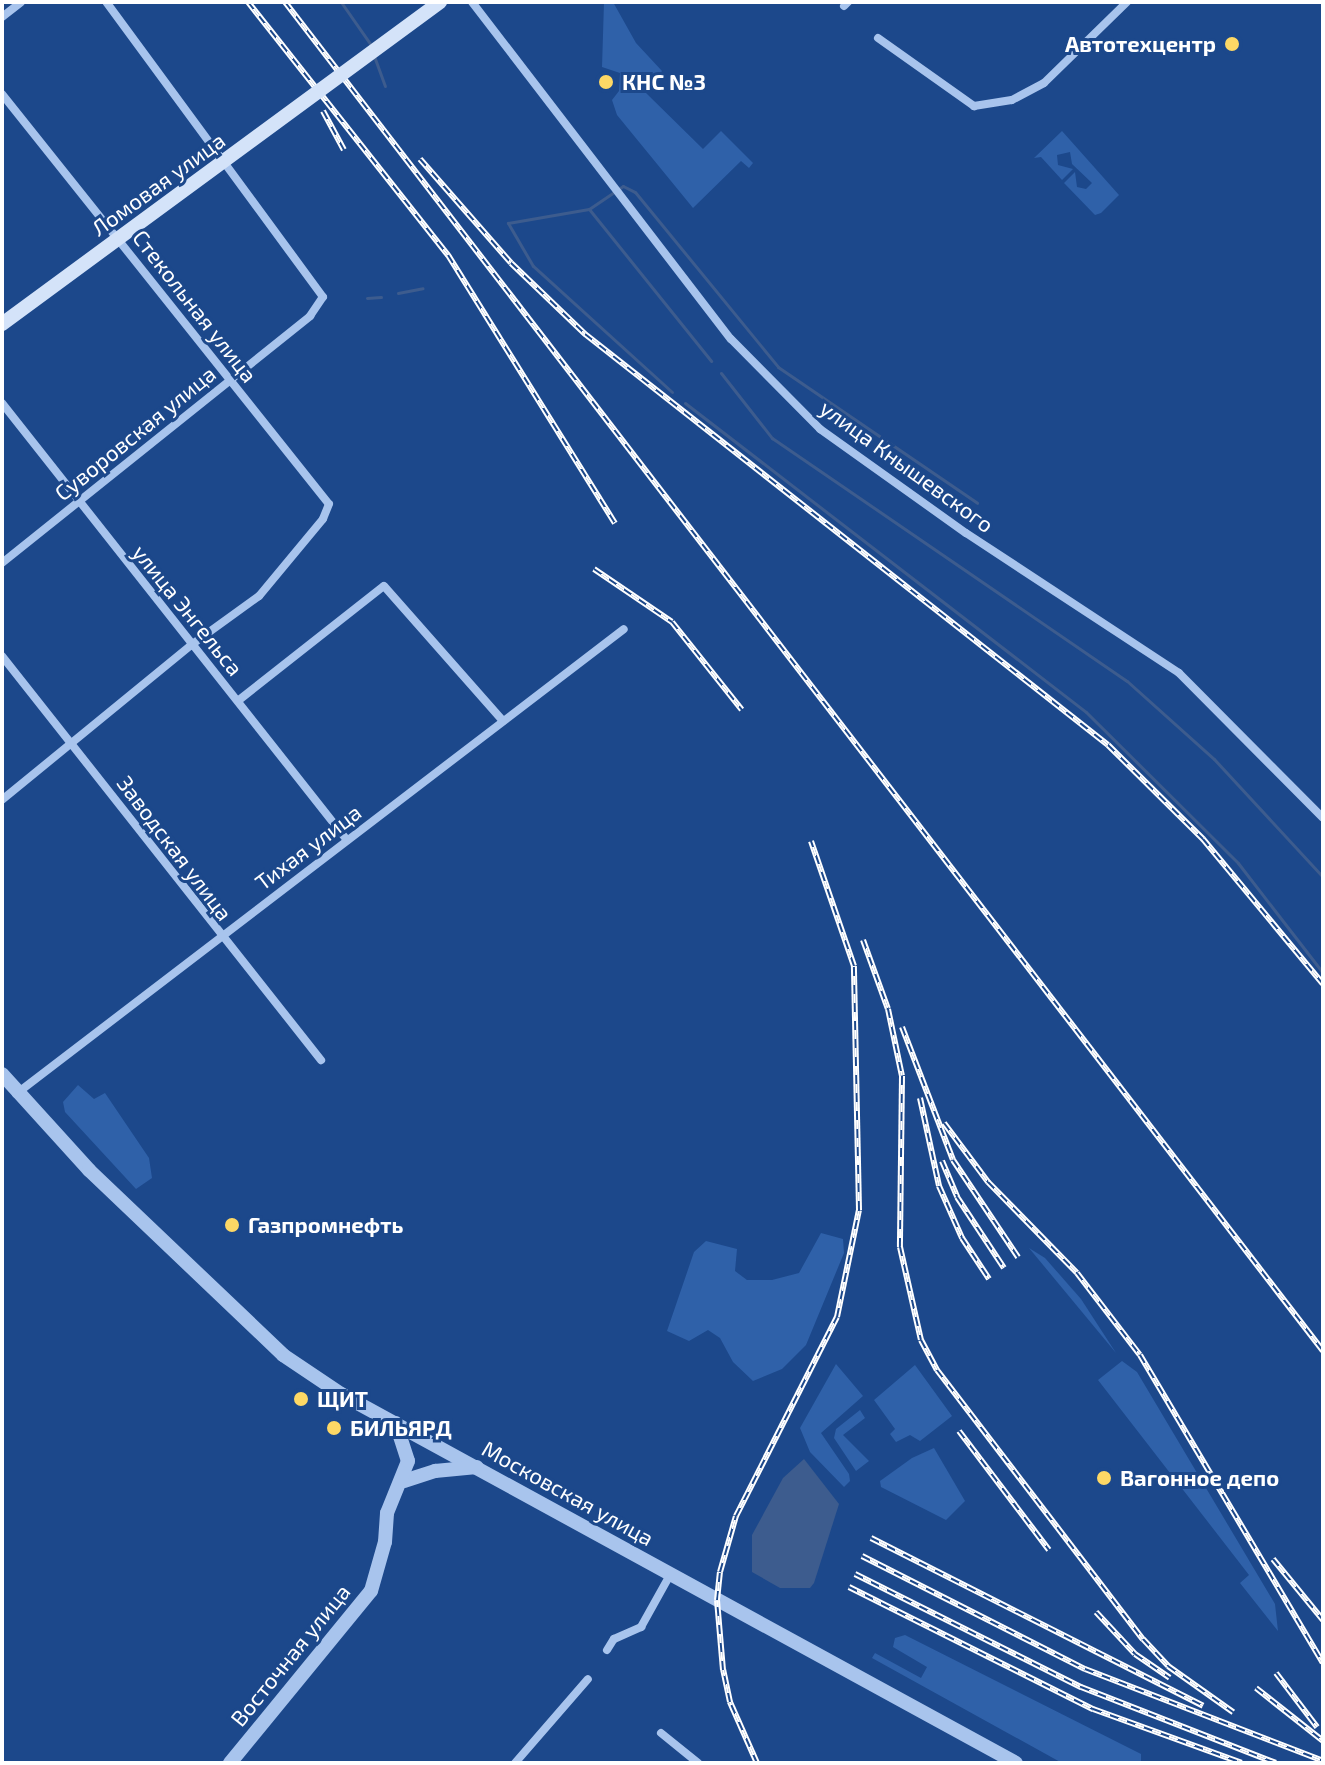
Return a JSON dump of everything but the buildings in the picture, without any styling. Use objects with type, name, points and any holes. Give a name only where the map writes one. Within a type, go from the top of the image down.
[{"type":"main road","name":"Ломовая улица","points":[[2,324],[340,80],[440,2]]},
{"type":"street","points":[[2,17],[21,2]]},
{"type":"street","name":"Суворовская улица","points":[[2,563],[310,316],[323,297],[106,2]]},
{"type":"street","name":"улица Кнышевского","points":[[472,2],[731,339],[820,429],[966,533],[1179,673],[1323,818]]},
{"type":"street","points":[[878,38],[974,106],[1012,100],[1044,83],[1127,2]]},
{"type":"street","name":"Стекольная улица","points":[[2,94],[329,504],[323,519],[259,596],[190,646]]},
{"type":"street","name":"улица Энгельса","points":[[2,403],[190,646],[239,700],[347,840]]},
{"type":"street","points":[[239,700],[384,586],[503,721]]},
{"type":"street","name":"Тихая улица","points":[[15,1095],[624,629]]},
{"type":"street","points":[[2,800],[74,745],[190,646]]},
{"type":"street","name":"Заводская улица","points":[[2,656],[220,937],[321,1060]]},
{"type":"street","name":"Московская улица","points":[[2,1074],[15,1095],[283,1355],[395,1422],[1016,1763]]},
{"type":"street","points":[[395,1422],[408,1461],[404,1481],[435,1471],[477,1467]]},
{"type":"street","points":[[435,1471],[443,1448]]},
{"type":"street","name":"Восточная улица","points":[[230,1763],[371,1591],[385,1542],[387,1513],[404,1481]]},
{"type":"street","points":[[607,1650],[614,1639],[641,1627],[670,1575]]},
{"type":"street","points":[[515,1763],[588,1679]]},
{"type":"street","points":[[661,1733],[698,1763]]},
{"type":"shaded area","points":[[604,2],[613,2],[636,43],[662,71],[646,93],[703,149],[721,131],[753,163],[749,168],[741,161],[693,208],[617,115],[612,100],[619,91],[620,73],[602,67]]},
{"type":"shaded area","points":[[1062,131],[1119,195],[1101,213],[1095,215],[1064,183],[1075,172],[1077,187],[1086,189],[1092,183],[1072,164],[1070,152],[1057,155],[1058,165],[1073,169],[1062,180],[1041,157],[1034,158]]},
{"type":"shaded area","points":[[78,1085],[94,1099],[105,1093],[149,1158],[152,1178],[136,1189],[65,1112],[63,1102]]},
{"type":"shaded area","points":[[821,1233],[843,1239],[844,1253],[806,1345],[782,1369],[753,1381],[733,1362],[720,1338],[708,1330],[689,1341],[667,1331],[694,1252],[706,1241],[737,1249],[735,1271],[747,1280],[772,1280],[799,1273]]},
{"type":"shaded area","points":[[1029,1248],[1045,1258],[1081,1299],[1116,1353]]},
{"type":"shaded area","points":[[1122,1361],[1137,1372],[1275,1604],[1278,1631],[1240,1583],[1249,1575],[1098,1380]]},
{"type":"shaded area","points":[[836,1364],[863,1396],[821,1433],[849,1474],[850,1481],[844,1487],[810,1452],[800,1428]]},
{"type":"shaded area","points":[[915,1365],[952,1416],[920,1441],[910,1435],[896,1442],[890,1434],[895,1429],[874,1400]]},
{"type":"shaded area","points":[[860,1410],[865,1418],[843,1435],[869,1461],[856,1471],[834,1438],[836,1429]]},
{"type":"shaded area","points":[[934,1448],[965,1501],[946,1520],[881,1487],[880,1481],[912,1458]]},
{"type":"shaded area","points":[[804,1459],[839,1504],[814,1583],[810,1588],[780,1588],[752,1572],[752,1535],[783,1478]]},
{"type":"shaded area","points":[[905,1635],[1141,1754],[1141,1763],[1062,1763],[872,1658],[875,1653],[921,1678],[927,1667],[893,1647],[895,1638]]},
{"type":"waterway","points":[[341,2],[371,45]]},
{"type":"waterway","points":[[374,56],[385,86]]},
{"type":"waterway","points":[[672,392],[533,266],[508,223],[589,209],[623,186],[635,192],[778,367],[977,503]]},
{"type":"waterway","points":[[589,209],[711,361]]},
{"type":"waterway","points":[[398,293],[423,288]]},
{"type":"waterway","points":[[367,298],[381,297]]},
{"type":"waterway","points":[[721,373],[772,438],[1127,681],[1214,759],[1323,877]]},
{"type":"waterway","points":[[685,403],[1086,712],[1238,863],[1323,973]]},
{"type":"railway","points":[[248,2],[448,255],[615,523]]},
{"type":"railway","points":[[285,2],[1323,1351]]},
{"type":"railway","points":[[323,111],[344,150]]},
{"type":"railway","points":[[420,159],[511,263],[585,334],[1108,745],[1203,839],[1323,984]]},
{"type":"railway","points":[[594,569],[672,622],[742,710]]},
{"type":"railway","points":[[757,1763],[730,1702],[723,1670],[717,1600],[720,1572],[736,1516],[837,1317],[859,1210],[854,966],[811,841]]},
{"type":"railway","points":[[863,940],[888,1009],[902,1076],[900,1247],[921,1340],[937,1370],[1143,1639],[1168,1666],[1233,1712]]},
{"type":"railway","points":[[902,1027],[953,1160],[1018,1257]]},
{"type":"railway","points":[[920,1098],[939,1186],[962,1238],[989,1279]]},
{"type":"railway","points":[[944,1123],[988,1182],[1077,1273],[1140,1355],[1323,1663]]},
{"type":"railway","points":[[942,1161],[957,1197],[1004,1268]]},
{"type":"railway","points":[[959,1431],[1049,1550]]},
{"type":"railway","points":[[871,1538],[1203,1706]]},
{"type":"railway","points":[[862,1556],[1085,1669],[1323,1761]]},
{"type":"railway","points":[[1273,1559],[1323,1620]]},
{"type":"railway","points":[[855,1574],[1081,1687],[1276,1763]]},
{"type":"railway","points":[[849,1587],[1093,1709],[1242,1763]]},
{"type":"railway","points":[[1096,1612],[1135,1654],[1170,1678]]},
{"type":"railway","points":[[1276,1673],[1317,1727]]},
{"type":"railway","points":[[1256,1688],[1323,1741]]},
{"type":"place","name":"Автотехцентр","points":[[1232,44]]},
{"type":"place","name":"КНС №3","points":[[606,82]]},
{"type":"place","name":"Газпромнефть","points":[[232,1225]]},
{"type":"place","name":"ЩИТ","points":[[301,1399]]},
{"type":"place","name":"БИЛЬЯРД","points":[[334,1428]]},
{"type":"place","name":"Вагонное депо","points":[[1104,1478]]}]
